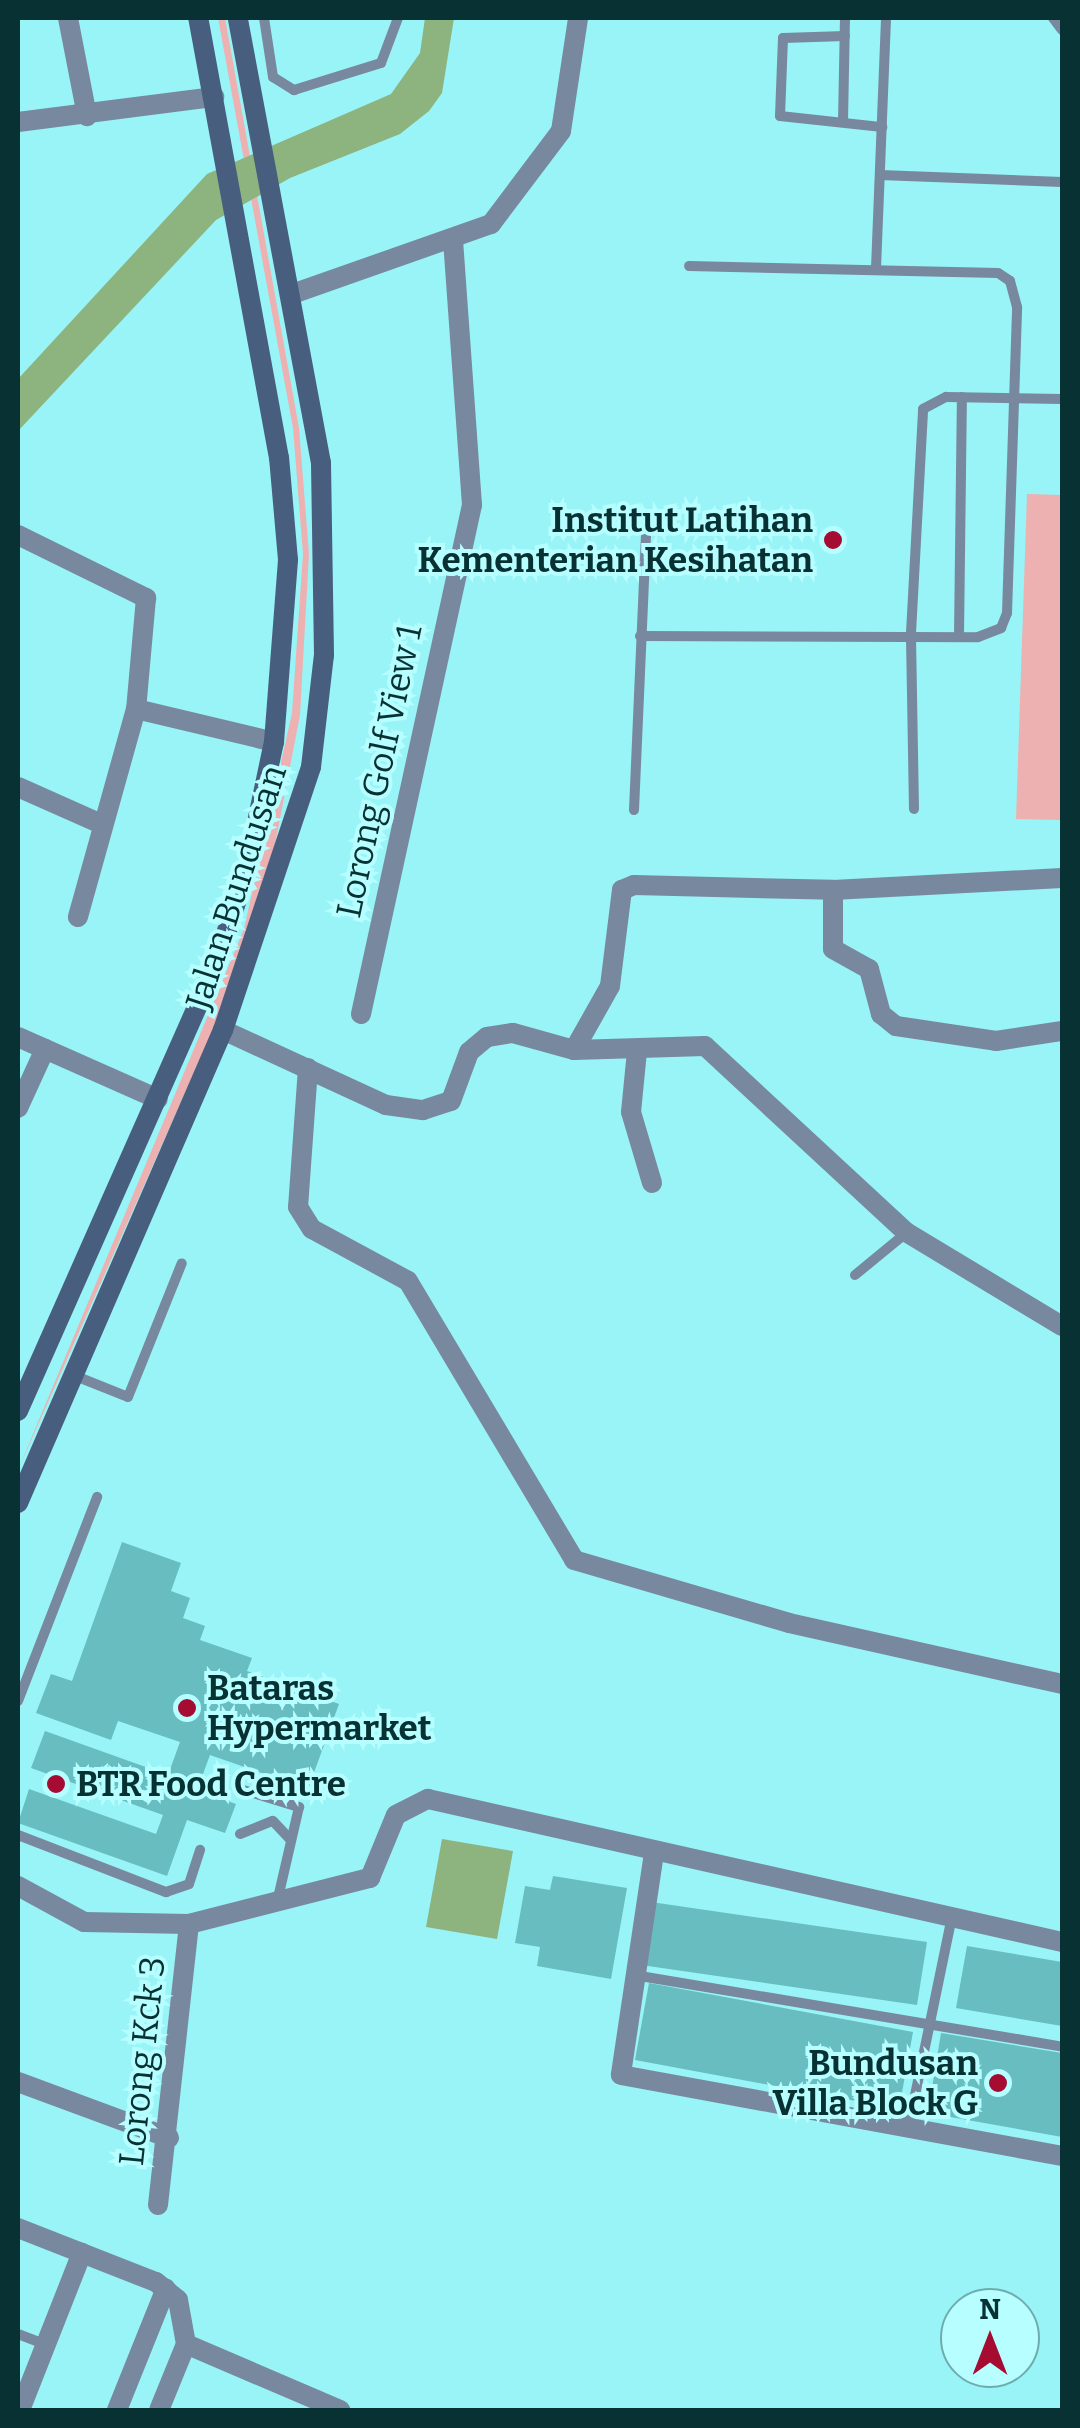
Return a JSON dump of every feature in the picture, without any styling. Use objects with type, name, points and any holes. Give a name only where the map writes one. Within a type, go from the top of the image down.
[{"type":"main road","name":"Jalan Bundusan","points":[[18,1411],[222,946],[274,742],[288,560],[241,224],[198,18]]},
{"type":"main road","name":"Jalan Bundusan","points":[[18,1503],[223,1030],[311,767],[324,655],[321,462],[295,293],[238,18]]},
{"type":"street","points":[[68,18],[88,116]]},
{"type":"street","points":[[295,293],[453,243],[491,224],[561,131],[578,18]]},
{"type":"street","points":[[18,122],[214,98]]},
{"type":"street","name":"Lorong Golf View 1","points":[[361,1014],[472,505],[453,243]]},
{"type":"street","points":[[18,535],[146,598],[136,710],[99,823],[78,917]]},
{"type":"street","points":[[136,710],[274,742]]},
{"type":"street","points":[[18,787],[99,823]]},
{"type":"street","points":[[574,1050],[610,986],[622,890],[662,884],[833,890],[1062,878]]},
{"type":"street","points":[[833,890],[833,949],[869,969],[881,1014],[896,1026],[996,1040],[1062,1031]]},
{"type":"street","points":[[223,1030],[386,1105],[423,1110],[451,1101],[468,1052],[488,1036],[513,1033],[574,1050],[705,1046],[906,1232],[1062,1326]]},
{"type":"street","points":[[18,1038],[158,1099]]},
{"type":"street","points":[[18,1108],[45,1049]]},
{"type":"street","points":[[637,1051],[631,1112],[652,1183]]},
{"type":"street","points":[[308,1068],[298,1207],[312,1229],[408,1282],[574,1560],[789,1623],[1062,1684]]},
{"type":"street","points":[[18,1886],[84,1922],[189,1924],[370,1878],[396,1815],[428,1799],[1062,1942]]},
{"type":"street","points":[[654,1853],[619,2060],[630,2080],[1062,2156]]},
{"type":"street","name":"Lorong Kck 3","points":[[158,2205],[169,2138],[189,1924]]},
{"type":"street","points":[[18,2082],[169,2138]]},
{"type":"street","points":[[18,2228],[166,2288],[186,2317],[186,2344],[159,2410]]},
{"type":"street","points":[[21,2399],[82,2253]]},
{"type":"street","points":[[117,2410],[166,2288]]},
{"type":"street","points":[[186,2344],[340,2410]]},
{"type":"lane","points":[[264,18],[273,76],[294,90],[381,63],[398,18]]},
{"type":"lane","points":[[843,122],[845,18]]},
{"type":"lane","points":[[876,268],[886,18]]},
{"type":"lane","points":[[1054,18],[1062,30]]},
{"type":"lane","points":[[845,36],[782,38],[780,116],[882,127]]},
{"type":"lane","points":[[880,175],[1062,182]]},
{"type":"lane","points":[[640,636],[958,636],[1001,628],[1006,613],[1016,396],[1010,281],[998,273],[690,266]]},
{"type":"lane","points":[[914,809],[912,633],[918,423],[931,400],[1016,396],[1062,399]]},
{"type":"lane","points":[[958,636],[962,397]]},
{"type":"lane","points":[[634,810],[646,531]]},
{"type":"lane","points":[[855,1276],[906,1232]]},
{"type":"lane","points":[[72,1375],[128,1397],[182,1263]]},
{"type":"lane","points":[[18,1701],[96,1497]]},
{"type":"lane","points":[[240,1789],[299,1807],[277,1904]]},
{"type":"lane","points":[[240,1834],[272,1821],[291,1840]]},
{"type":"lane","points":[[18,1835],[166,1892],[189,1884],[200,1850]]},
{"type":"lane","points":[[908,2129],[952,1915]]},
{"type":"lane","points":[[633,1974],[1062,2048]]},
{"type":"lane","points":[[18,2334],[46,2345]]},
{"type":"shaded area","points":[[218,18],[225,18],[299,428],[309,554],[300,715],[273,855],[219,1016],[18,1470],[244,929],[292,713],[303,554],[293,428]]},
{"type":"shaded area","points":[[425,18],[454,18],[442,93],[429,111],[400,134],[290,178],[216,220],[18,431],[18,379],[207,174],[391,94],[420,53]]},
{"type":"shaded area","points":[[1027,494],[1062,495],[1062,820],[1016,819]]},
{"type":"shaded area","points":[[442,1839],[513,1851],[497,1939],[426,1927]]},
{"type":"building","name":"Bataras Hypermarket","points":[[122,1542],[181,1563],[171,1591],[190,1598],[183,1618],[205,1626],[200,1640],[252,1658],[247,1671],[339,1704],[308,1789],[210,1755],[197,1790],[236,1804],[225,1833],[187,1820],[167,1876],[18,1823],[29,1789],[156,1834],[163,1815],[31,1768],[45,1731],[168,1775],[180,1742],[118,1721],[111,1740],[36,1713],[51,1674],[72,1681]]},
{"type":"building","points":[[553,1876],[627,1888],[611,1979],[537,1966],[540,1947],[515,1943],[525,1886],[550,1890]]},
{"type":"building","points":[[651,1902],[927,1942],[917,2005],[641,1965]]},
{"type":"building","points":[[967,1946],[1062,1962],[1062,2026],[956,2008]]},
{"type":"building","points":[[649,1983],[913,2032],[899,2109],[635,2060]]},
{"type":"building","name":"Bundusan Villa Block G","points":[[941,2033],[1062,2053],[1062,2137],[928,2113]]},
{"type":"place","name":"Institut Latihan Kementerian Kesihatan","points":[[833,540]]},
{"type":"place","name":"Bataras Hypermarket","points":[[187,1708]]},
{"type":"place","name":"BTR Food Centre","points":[[56,1784]]},
{"type":"place","name":"Bundusan Villa Block G","points":[[998,2083]]}]
